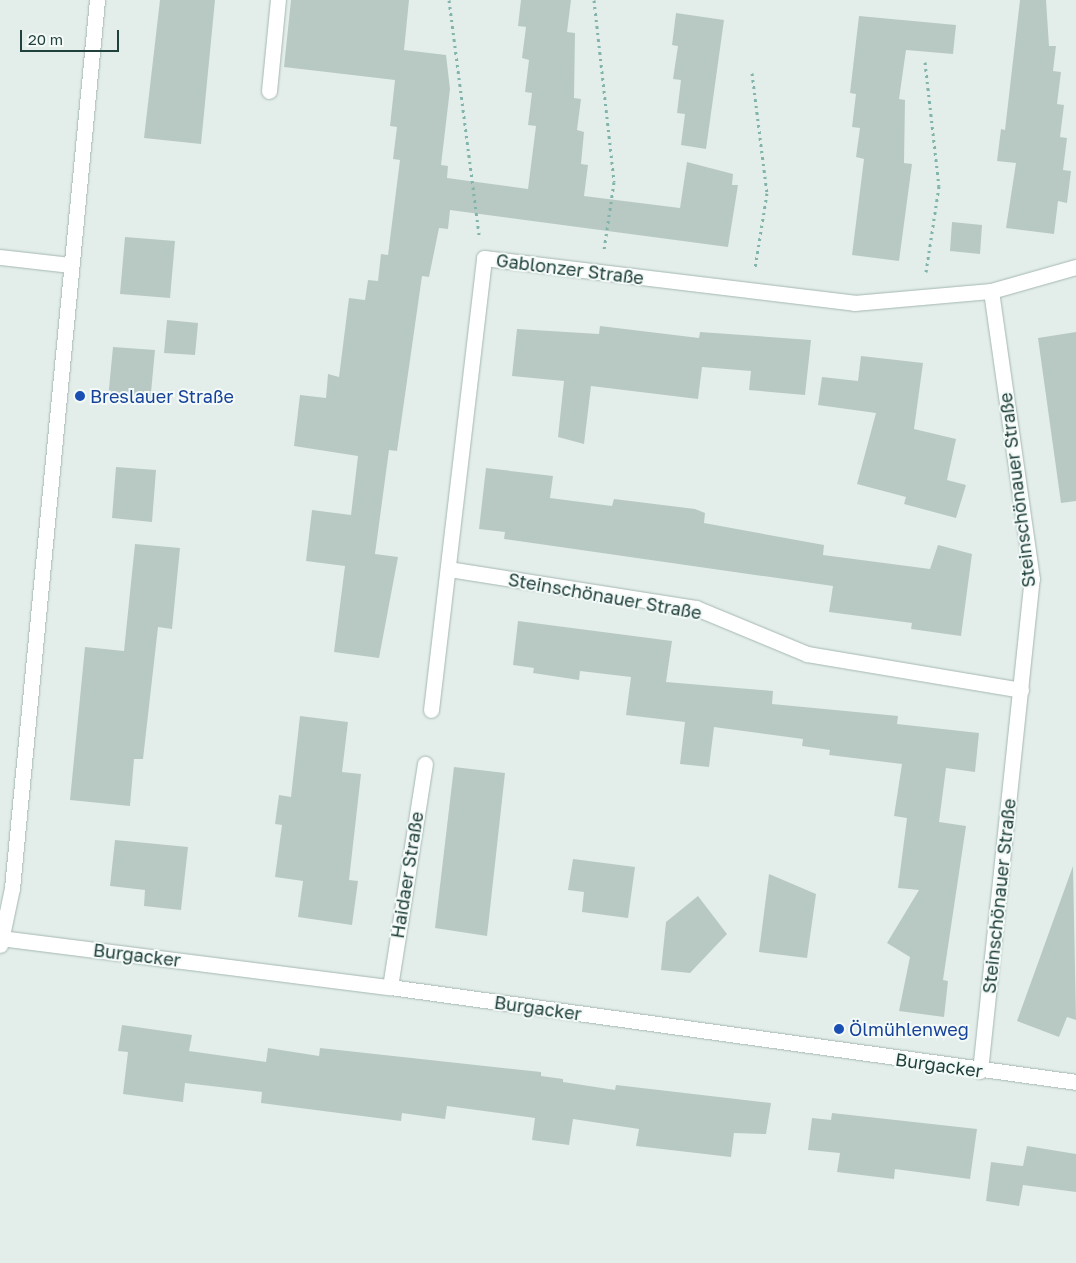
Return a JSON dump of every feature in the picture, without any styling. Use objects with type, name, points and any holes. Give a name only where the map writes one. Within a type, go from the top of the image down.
[{"type":"street","points":[[0,940],[12,888],[70,265],[97,0]]},
{"type":"street","points":[[269,92],[278,0]]},
{"type":"street","points":[[0,256],[70,265]]},
{"type":"street","name":"Gablonzer Straße","points":[[431,710],[484,258],[854,303],[991,291],[1076,267]]},
{"type":"street","name":"Steinschönauer Straße","points":[[980,1072],[1022,690],[1032,579],[991,291]]},
{"type":"street","name":"Steinschönauer Straße","points":[[449,569],[696,608],[807,654],[1022,690]]},
{"type":"street","name":"Haidaer Straße","points":[[390,987],[425,764]]},
{"type":"street","name":"Burgacker","points":[[0,940],[390,987],[980,1072],[1076,1082]]},
{"type":"path","points":[[449,0],[484,258]]},
{"type":"path","points":[[594,0],[614,182],[601,272]]},
{"type":"path","points":[[922,297],[939,186],[925,62]]},
{"type":"path","points":[[751,290],[767,193],[752,73]]},
{"type":"building","points":[[160,0],[215,0],[201,144],[144,138]]},
{"type":"building","points":[[291,0],[409,0],[404,50],[446,55],[450,89],[441,165],[448,166],[447,178],[528,189],[536,126],[528,125],[532,93],[525,92],[529,60],[522,58],[526,27],[518,26],[521,0],[571,0],[567,32],[575,33],[574,98],[581,99],[577,130],[584,132],[581,164],[588,165],[584,196],[680,208],[687,162],[733,174],[732,185],[738,185],[728,247],[450,210],[448,229],[439,228],[429,277],[422,276],[397,451],[389,450],[375,554],[398,557],[379,658],[334,652],[345,566],[306,561],[312,510],[351,515],[358,456],[294,446],[300,395],[326,398],[328,374],[339,377],[349,298],[365,300],[368,280],[378,281],[381,254],[388,255],[400,160],[393,159],[397,127],[390,126],[395,80],[284,67]]},
{"type":"building","points":[[1020,0],[1046,0],[1049,46],[1056,46],[1053,71],[1061,72],[1057,104],[1064,105],[1060,137],[1067,138],[1063,170],[1071,171],[1067,203],[1058,201],[1054,234],[1006,228],[1016,163],[997,161],[1001,129],[1005,130]]},
{"type":"building","points":[[676,13],[724,20],[706,149],[681,145],[685,114],[677,113],[681,80],[673,79],[678,46],[672,45]]},
{"type":"building","points":[[859,16],[956,25],[953,54],[906,50],[899,99],[905,100],[904,163],[912,164],[899,261],[852,255],[864,159],[856,157],[860,128],[852,127],[856,94],[850,93]]},
{"type":"building","points":[[952,222],[982,225],[980,254],[950,251]]},
{"type":"building","points":[[125,237],[175,241],[170,298],[120,294]]},
{"type":"building","points":[[167,320],[198,323],[195,355],[164,353]]},
{"type":"building","points":[[600,326],[699,338],[700,332],[811,340],[805,395],[749,390],[751,371],[702,367],[698,399],[591,386],[584,444],[558,437],[564,381],[512,376],[517,329],[599,334]]},
{"type":"building","points":[[1076,332],[1076,501],[1061,503],[1038,338]]},
{"type":"building","points":[[113,347],[155,350],[150,403],[108,399]]},
{"type":"building","points":[[861,356],[923,363],[914,429],[956,439],[947,480],[966,485],[956,518],[904,504],[906,497],[857,484],[876,413],[818,405],[822,377],[858,381]]},
{"type":"building","points":[[116,467],[156,470],[152,522],[112,518]]},
{"type":"building","points":[[486,468],[553,476],[550,498],[612,506],[614,499],[695,509],[705,513],[704,523],[824,545],[823,555],[930,569],[938,545],[972,554],[961,636],[911,629],[912,623],[829,612],[833,586],[504,539],[505,532],[479,529]]},
{"type":"building","points":[[135,544],[180,548],[172,629],[158,627],[143,759],[134,759],[130,806],[70,800],[85,647],[124,651]]},
{"type":"building","points":[[518,621],[672,641],[666,682],[773,691],[772,704],[898,716],[897,724],[979,733],[975,772],[946,768],[939,822],[966,826],[943,980],[948,981],[944,1017],[899,1011],[910,957],[887,943],[919,890],[898,888],[907,818],[894,816],[902,764],[829,755],[830,750],[802,746],[803,739],[714,727],[709,767],[680,764],[685,722],[626,715],[631,677],[580,671],[579,680],[533,673],[534,668],[513,665]]},
{"type":"building","points":[[300,716],[348,722],[342,772],[361,774],[349,880],[358,881],[352,925],[298,917],[303,881],[275,877],[282,825],[275,824],[279,795],[291,797]]},
{"type":"building","points":[[454,767],[505,773],[487,936],[435,928]]},
{"type":"building","points":[[115,840],[188,847],[181,910],[144,906],[145,890],[110,886]]},
{"type":"building","points":[[573,859],[635,867],[628,918],[582,912],[584,892],[568,890]]},
{"type":"building","points":[[1073,866],[1076,1020],[1067,1017],[1059,1037],[1017,1021]]},
{"type":"building","points":[[769,874],[816,894],[807,958],[759,952]]},
{"type":"building","points":[[698,896],[727,934],[690,973],[661,970],[666,922]]},
{"type":"building","points":[[122,1025],[192,1035],[189,1051],[266,1062],[268,1048],[319,1056],[320,1048],[541,1072],[541,1076],[563,1079],[563,1082],[615,1090],[616,1085],[771,1103],[766,1134],[734,1133],[731,1157],[636,1146],[639,1129],[573,1119],[569,1145],[532,1140],[535,1118],[447,1106],[445,1119],[402,1113],[401,1121],[261,1103],[262,1092],[185,1083],[183,1102],[123,1094],[128,1052],[118,1051]]},
{"type":"building","points":[[832,1113],[977,1129],[970,1179],[895,1169],[894,1179],[837,1172],[840,1153],[808,1150],[812,1118],[831,1120]]},
{"type":"building","points":[[1027,1146],[1076,1154],[1076,1192],[1023,1185],[1019,1206],[986,1201],[991,1162],[1023,1166]]},
{"type":"place","name":"Breslauer Straße","points":[[80,396]]},
{"type":"place","name":"Ölmühlenweg","points":[[839,1029]]}]
